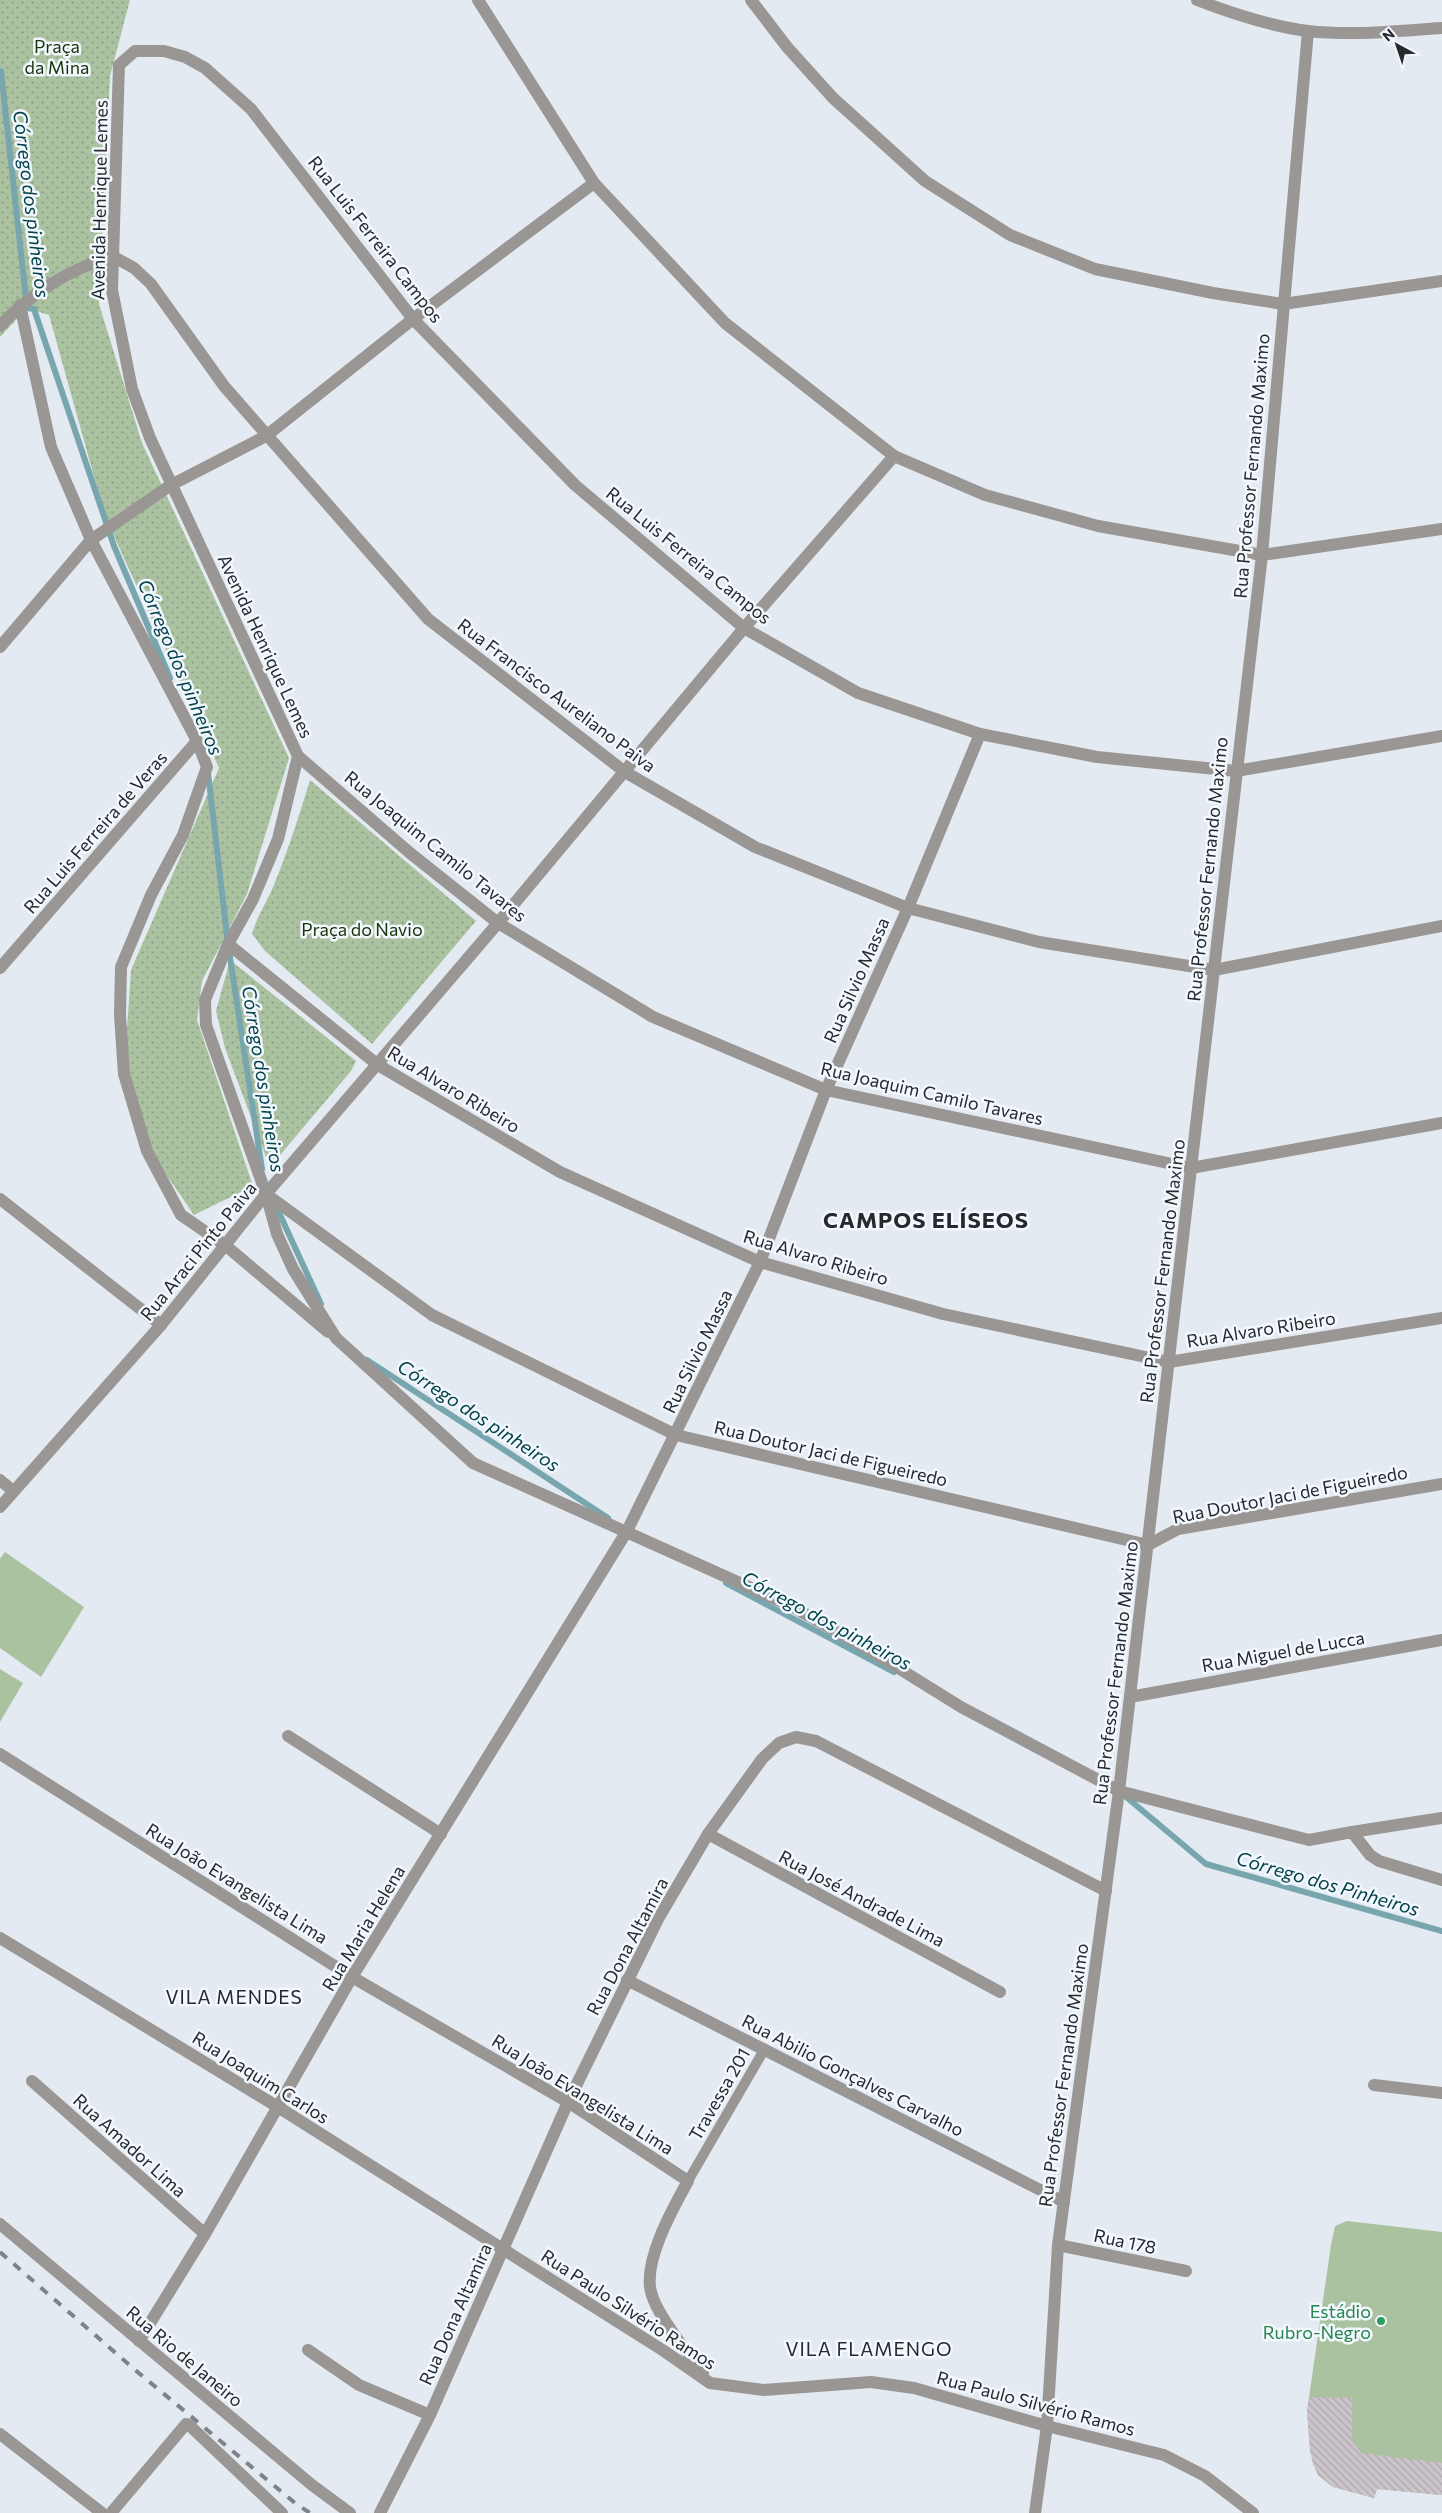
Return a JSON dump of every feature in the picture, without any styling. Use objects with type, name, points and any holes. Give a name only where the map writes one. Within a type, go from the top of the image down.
[{"type":"street","points":[[478,0],[594,183],[726,323],[894,456],[994,498],[1098,526],[1262,555],[1442,529]]},
{"type":"street","points":[[750,0],[786,47],[833,98],[925,181],[1010,235],[1095,269],[1213,293],[1283,304],[1442,282]]},
{"type":"street","points":[[1197,0],[1243,18],[1308,31],[1371,33],[1442,28]]},
{"type":"street","name":"Rua Professor Fernando Maximo","points":[[1035,2513],[1047,2426],[1058,2244],[1119,1791],[1262,555],[1308,31]]},
{"type":"street","name":"Rua Luis Ferreira Campos","points":[[119,65],[136,51],[164,52],[185,57],[205,68],[251,109],[413,319],[575,484],[744,628],[858,693],[980,734],[1097,757],[1236,771],[1442,736]]},
{"type":"street","name":"Avenida Henrique Lemes","points":[[119,65],[112,290],[132,389],[150,438],[171,485],[298,756],[278,839],[253,899],[228,944],[205,1000],[206,1025],[266,1194],[284,1253],[336,1338],[474,1463],[791,1606],[866,1648],[961,1707],[1119,1791],[1309,1840],[1442,1818]]},
{"type":"street","points":[[0,647],[91,540],[171,485],[266,436],[413,319],[594,183]]},
{"type":"street","points":[[0,326],[20,305],[80,269],[114,257]]},
{"type":"street","name":"Rua Francisco Aureliano Paiva","points":[[114,257],[134,268],[151,284],[224,386],[428,619],[625,772],[755,847],[908,908],[1039,942],[1214,970],[1442,926]]},
{"type":"street","points":[[20,305],[51,447],[91,540],[196,742],[207,767],[183,835],[151,896],[121,967],[120,1015],[124,1074],[147,1151],[181,1215],[225,1245],[336,1338]]},
{"type":"street","name":"Rua Araci Pinto Paiva","points":[[0,1507],[161,1325],[266,1194],[498,924],[744,628],[894,456]]},
{"type":"street","name":"Rua Silvio Massa","points":[[608,1564],[676,1435],[760,1262],[826,1090],[908,908],[980,734]]},
{"type":"street","name":"Rua Luis Ferreira de Veras","points":[[0,968],[196,742]]},
{"type":"street","name":"Rua Joaquim Camilo Tavares","points":[[298,756],[410,853],[498,924],[654,1017],[826,1090],[1191,1168],[1442,1123]]},
{"type":"street","name":"Rua Alvaro Ribeiro","points":[[228,944],[378,1065],[560,1172],[760,1262],[943,1314],[1169,1362],[1442,1318]]},
{"type":"street","name":"Rua Doutor Jaci de Figueiredo","points":[[266,1194],[432,1315],[676,1435],[1148,1545],[1178,1529],[1442,1484]]},
{"type":"street","points":[[0,1199],[161,1325]]},
{"type":"street","points":[[0,1480],[13,1491]]},
{"type":"street","name":"Rua Maria Helena","points":[[139,2341],[205,2234],[352,1977],[608,1564]]},
{"type":"street","name":"Rua Miguel de Lucca","points":[[1130,1697],[1442,1640]]},
{"type":"street","points":[[288,1736],[441,1834]]},
{"type":"street","name":"Rua Dona Altamira","points":[[380,2513],[430,2415],[568,2102],[658,1919],[708,1834],[762,1759],[780,1742],[796,1738],[816,1741],[1106,1891]]},
{"type":"street","name":"Rua João Evangelista Lima","points":[[0,1754],[352,1977],[568,2102],[688,2181]]},
{"type":"street","points":[[1352,1832],[1370,1855],[1379,1861],[1442,1880]]},
{"type":"street","name":"Rua José Andrade Lima","points":[[708,1834],[1000,1992]]},
{"type":"street","name":"Rua Joaquim Carlos","points":[[0,1938],[278,2107],[503,2248]]},
{"type":"street","name":"Rua Abilio Gonçalves Carvalho","points":[[627,1980],[1064,2202]]},
{"type":"street","name":"Rua Amador Lima","points":[[32,2081],[205,2234]]},
{"type":"street","points":[[1374,2085],[1442,2093]]},
{"type":"street","points":[[688,2181],[662,2229],[649,2277],[651,2292],[656,2306],[710,2383]]},
{"type":"street","name":"Rua Rio de Janeiro","points":[[0,2224],[312,2485],[350,2513]]},
{"type":"street","name":"Rua 178","points":[[1058,2244],[1186,2271]]},
{"type":"street","name":"Rua Paulo Silvério Ramos","points":[[503,2248],[664,2351],[710,2383],[764,2390],[870,2382],[914,2388],[1047,2426],[1164,2455],[1205,2476],[1253,2513]]},
{"type":"street","points":[[308,2350],[359,2385],[430,2415]]},
{"type":"street","points":[[111,2513],[178,2430],[184,2425],[189,2424],[282,2513]]},
{"type":"street","points":[[0,2434],[102,2513]]},
{"type":"lane","name":"Travessa 201","points":[[688,2181],[764,2050]]},
{"type":"green space","name":"Praça da Mina","points":[[0,0],[130,0],[110,76],[99,304],[142,443],[289,758],[247,894],[202,981],[197,1020],[253,1186],[194,1215],[146,1145],[124,1074],[131,970],[219,768],[105,516],[49,315],[27,308],[0,337]]},
{"type":"green space","name":"Praça do Navio","points":[[310,780],[476,921],[372,1044],[265,951],[252,934],[279,872]]},
{"type":"green space","points":[[230,960],[356,1061],[351,1071],[275,1161],[266,1157],[225,1048],[216,1011]]},
{"type":"green space","points":[[5,1552],[84,1607],[41,1677],[0,1648],[0,1559]]},
{"type":"green space","points":[[0,1669],[23,1683],[0,1722]]},
{"type":"green space","name":"Estádio Rubro-Negro","points":[[1347,2221],[1442,2232],[1442,2495],[1377,2489],[1374,2498],[1333,2487],[1318,2475],[1310,2450],[1307,2411],[1335,2226]]},
{"type":"building","points":[[1309,2397],[1352,2398],[1352,2441],[1361,2453],[1442,2463],[1442,2495],[1377,2489],[1374,2498],[1333,2487],[1318,2475],[1313,2464],[1307,2411]]},
{"type":"waterway","name":"Córrego dos pinheiros","points":[[1,71],[27,308],[34,309],[114,546],[170,678]]},
{"type":"waterway","name":"Córrego dos pinheiros","points":[[208,773],[228,944],[262,1169]]},
{"type":"waterway","name":"Córrego dos pinheiros","points":[[275,1204],[321,1304]]},
{"type":"waterway","name":"Córrego dos pinheiros","points":[[367,1360],[608,1518]]},
{"type":"waterway","name":"Córrego dos pinheiros","points":[[726,1583],[894,1672]]},
{"type":"waterway","name":"Córrego dos Pinheiros","points":[[1125,1796],[1206,1864],[1442,1931]]},
{"type":"railway","points":[[0,2252],[134,2369],[295,2503],[310,2513]]},
{"type":"place","name":"Estádio Rubro-Negro","points":[[1381,2321]]},
{"type":"district","name":"CAMPOS ELÍSEOS","points":[[926,1219]]},
{"type":"district","name":"VILA MENDES","points":[[234,1996]]},
{"type":"district","name":"VILA FLAMENGO","points":[[869,2348]]}]
